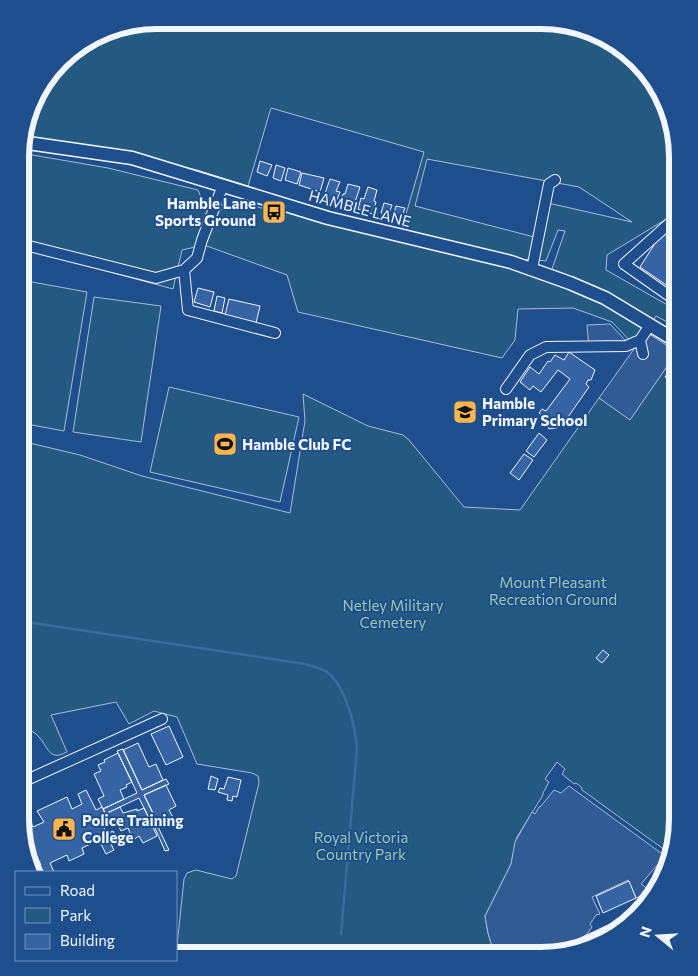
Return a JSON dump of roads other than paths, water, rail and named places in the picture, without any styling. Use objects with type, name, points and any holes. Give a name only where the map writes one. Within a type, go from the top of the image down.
[{"type":"main road","name":"HAMBLE LANE","points":[[30,143],[132,158],[328,218],[510,262],[570,283],[605,298],[669,337]]},
{"type":"lane","points":[[532,269],[549,184],[555,180]]},
{"type":"lane","points":[[29,246],[156,278],[184,270],[197,258],[223,185]]},
{"type":"lane","points":[[669,224],[624,264],[669,296]]},
{"type":"lane","points":[[184,270],[188,310],[275,333]]},
{"type":"lane","points":[[506,390],[530,355],[546,346],[626,346],[640,340],[650,325]]},
{"type":"lane","points":[[640,340],[643,354]]},
{"type":"lane","points":[[29,779],[162,718]]},
{"type":"waterway","points":[[29,622],[305,664],[327,672],[339,687],[348,707],[352,718],[357,748],[341,934]]},
{"type":"place","name":"Hamble Lane Sports Ground","points":[[274,212]]},
{"type":"place","name":"Hamble Primary School","points":[[465,412]]},
{"type":"place","name":"Hamble Club FC","points":[[225,444]]},
{"type":"place","name":"Police Training College","points":[[64,829]]},
{"type":"park label","name":"Mount Pleasant Recreation Ground","points":[[553,590]]},
{"type":"park label","name":"Netley Military Cemetery","points":[[393,614]]},
{"type":"park label","name":"Royal Victoria Country Park","points":[[361,846]]}]
